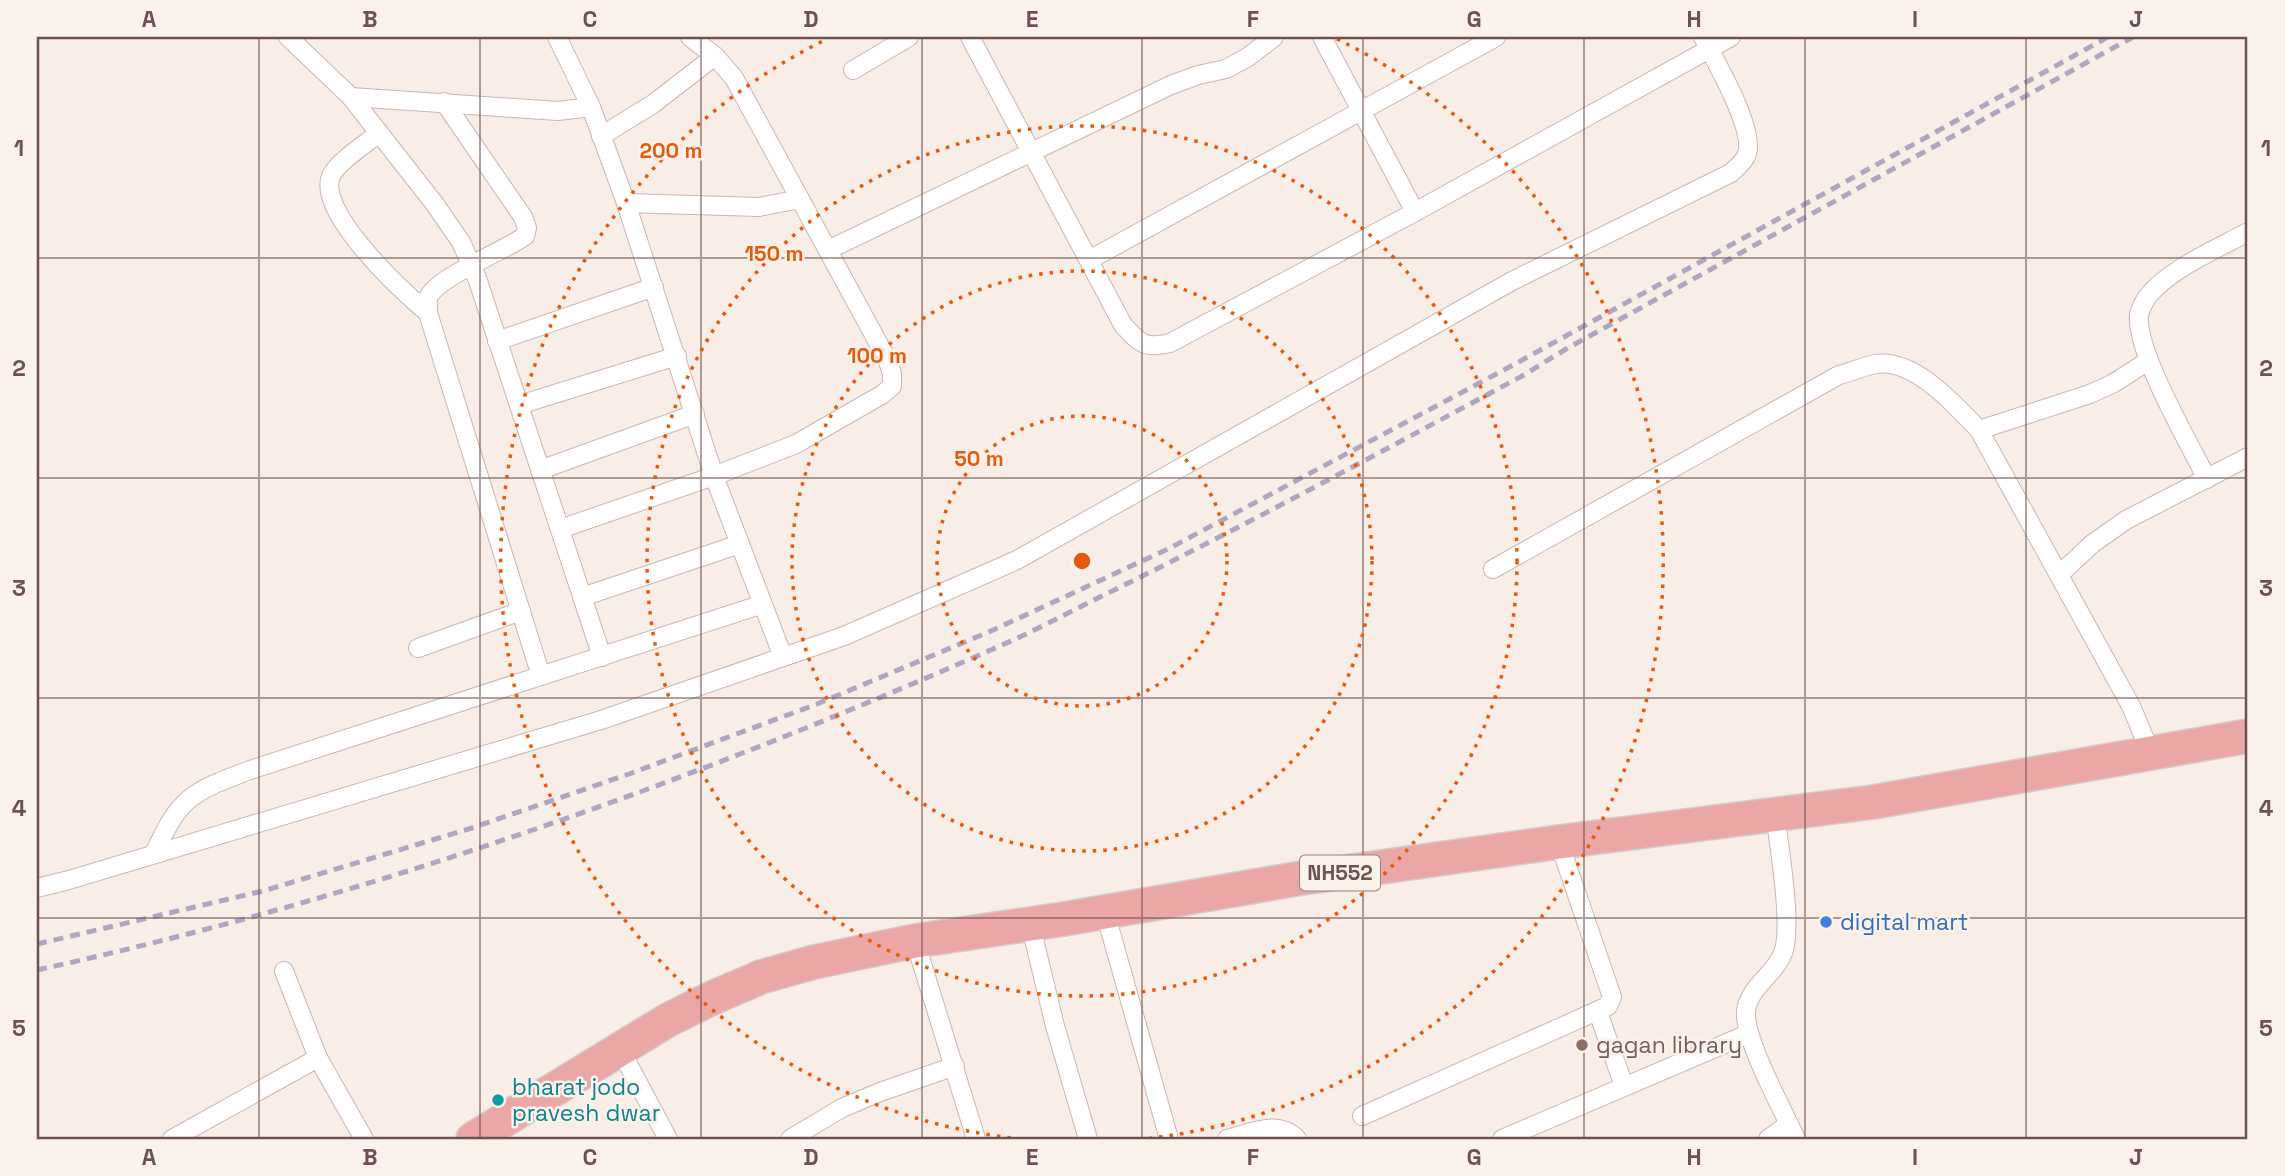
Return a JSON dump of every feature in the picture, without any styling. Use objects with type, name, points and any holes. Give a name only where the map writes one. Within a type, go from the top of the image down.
[{"type":"highway","name":"NH552","points":[[473,1139],[620,1049],[712,998],[761,977],[814,962],[915,941],[1296,879],[1873,802],[2248,736]]},
{"type":"street","points":[[288,37],[351,97],[461,242],[519,405],[602,657]]},
{"type":"street","points":[[557,37],[591,107],[626,202],[714,476],[782,657]]},
{"type":"street","points":[[559,529],[714,476],[796,444],[883,394],[892,386],[892,373],[887,359],[734,78],[715,56],[690,37]]},
{"type":"street","points":[[853,70],[909,37]]},
{"type":"street","points":[[970,37],[1123,325],[1138,341],[1153,347],[1170,343],[1415,212],[1706,42],[1731,37]]},
{"type":"street","points":[[828,250],[1171,85],[1226,68],[1248,57],[1274,37]]},
{"type":"street","points":[[1322,37],[1415,212]]},
{"type":"street","points":[[1089,260],[1496,37]]},
{"type":"street","points":[[37,888],[601,720],[844,636],[1017,561],[1512,281],[1731,173],[1746,156],[1749,140],[1743,118],[1706,42]]},
{"type":"street","points":[[601,136],[653,104],[715,56]]},
{"type":"street","points":[[351,97],[558,110],[591,107]]},
{"type":"street","points":[[444,102],[523,217],[527,228],[525,236],[518,242],[471,265],[439,286],[429,297],[428,313],[541,676]]},
{"type":"street","points":[[379,133],[332,173],[328,185],[331,201],[364,251],[393,283],[428,313]]},
{"type":"street","points":[[626,202],[759,207],[800,199]]},
{"type":"street","points":[[2207,478],[2148,361],[2140,334],[2139,313],[2148,296],[2170,276],[2248,232]]},
{"type":"street","points":[[497,341],[654,288]]},
{"type":"street","points":[[519,405],[677,356]]},
{"type":"street","points":[[1979,430],[2090,394],[2114,383],[2148,361]]},
{"type":"street","points":[[1493,569],[1839,375],[1877,363],[1897,365],[1915,373],[1979,430],[2131,706],[2151,754]]},
{"type":"street","points":[[540,470],[695,414]]},
{"type":"street","points":[[2060,574],[2092,544],[2126,520],[2248,457]]},
{"type":"street","points":[[582,597],[740,544]]},
{"type":"street","points":[[154,854],[169,822],[186,801],[207,786],[763,604]]},
{"type":"street","points":[[418,648],[521,611]]},
{"type":"street","points":[[1768,1139],[1793,1131],[1748,1034],[1745,1012],[1754,991],[1774,970],[1784,951],[1787,920],[1775,814]]},
{"type":"street","points":[[1362,1116],[1608,1006],[1612,997],[1559,842]]},
{"type":"street","points":[[1105,912],[1169,1139]]},
{"type":"street","points":[[1030,923],[1055,1026],[1088,1139]]},
{"type":"street","points":[[915,941],[976,1139]]},
{"type":"street","points":[[284,971],[318,1058],[364,1139]]},
{"type":"street","points":[[1598,1012],[1625,1086]]},
{"type":"street","points":[[1502,1139],[1748,1034]]},
{"type":"street","points":[[620,1049],[668,1139]]},
{"type":"street","points":[[172,1139],[318,1058]]},
{"type":"street","points":[[790,1139],[842,1108],[955,1066]]},
{"type":"street","points":[[1227,1139],[1268,1128],[1283,1129],[1297,1139]]},
{"type":"railway","points":[[37,944],[263,891],[472,828],[629,774],[817,704],[991,631],[1168,549],[1515,364],[2108,37]]},
{"type":"railway","points":[[37,970],[282,909],[522,834],[760,746],[1007,643],[1209,542],[1524,375],[1566,349],[2133,37]]},
{"type":"place","name":"digital mart","points":[[1826,922]]},
{"type":"place","name":"gagan library","points":[[1582,1045]]},
{"type":"place","name":"bharat jodo pravesh dwar","points":[[498,1100]]}]
